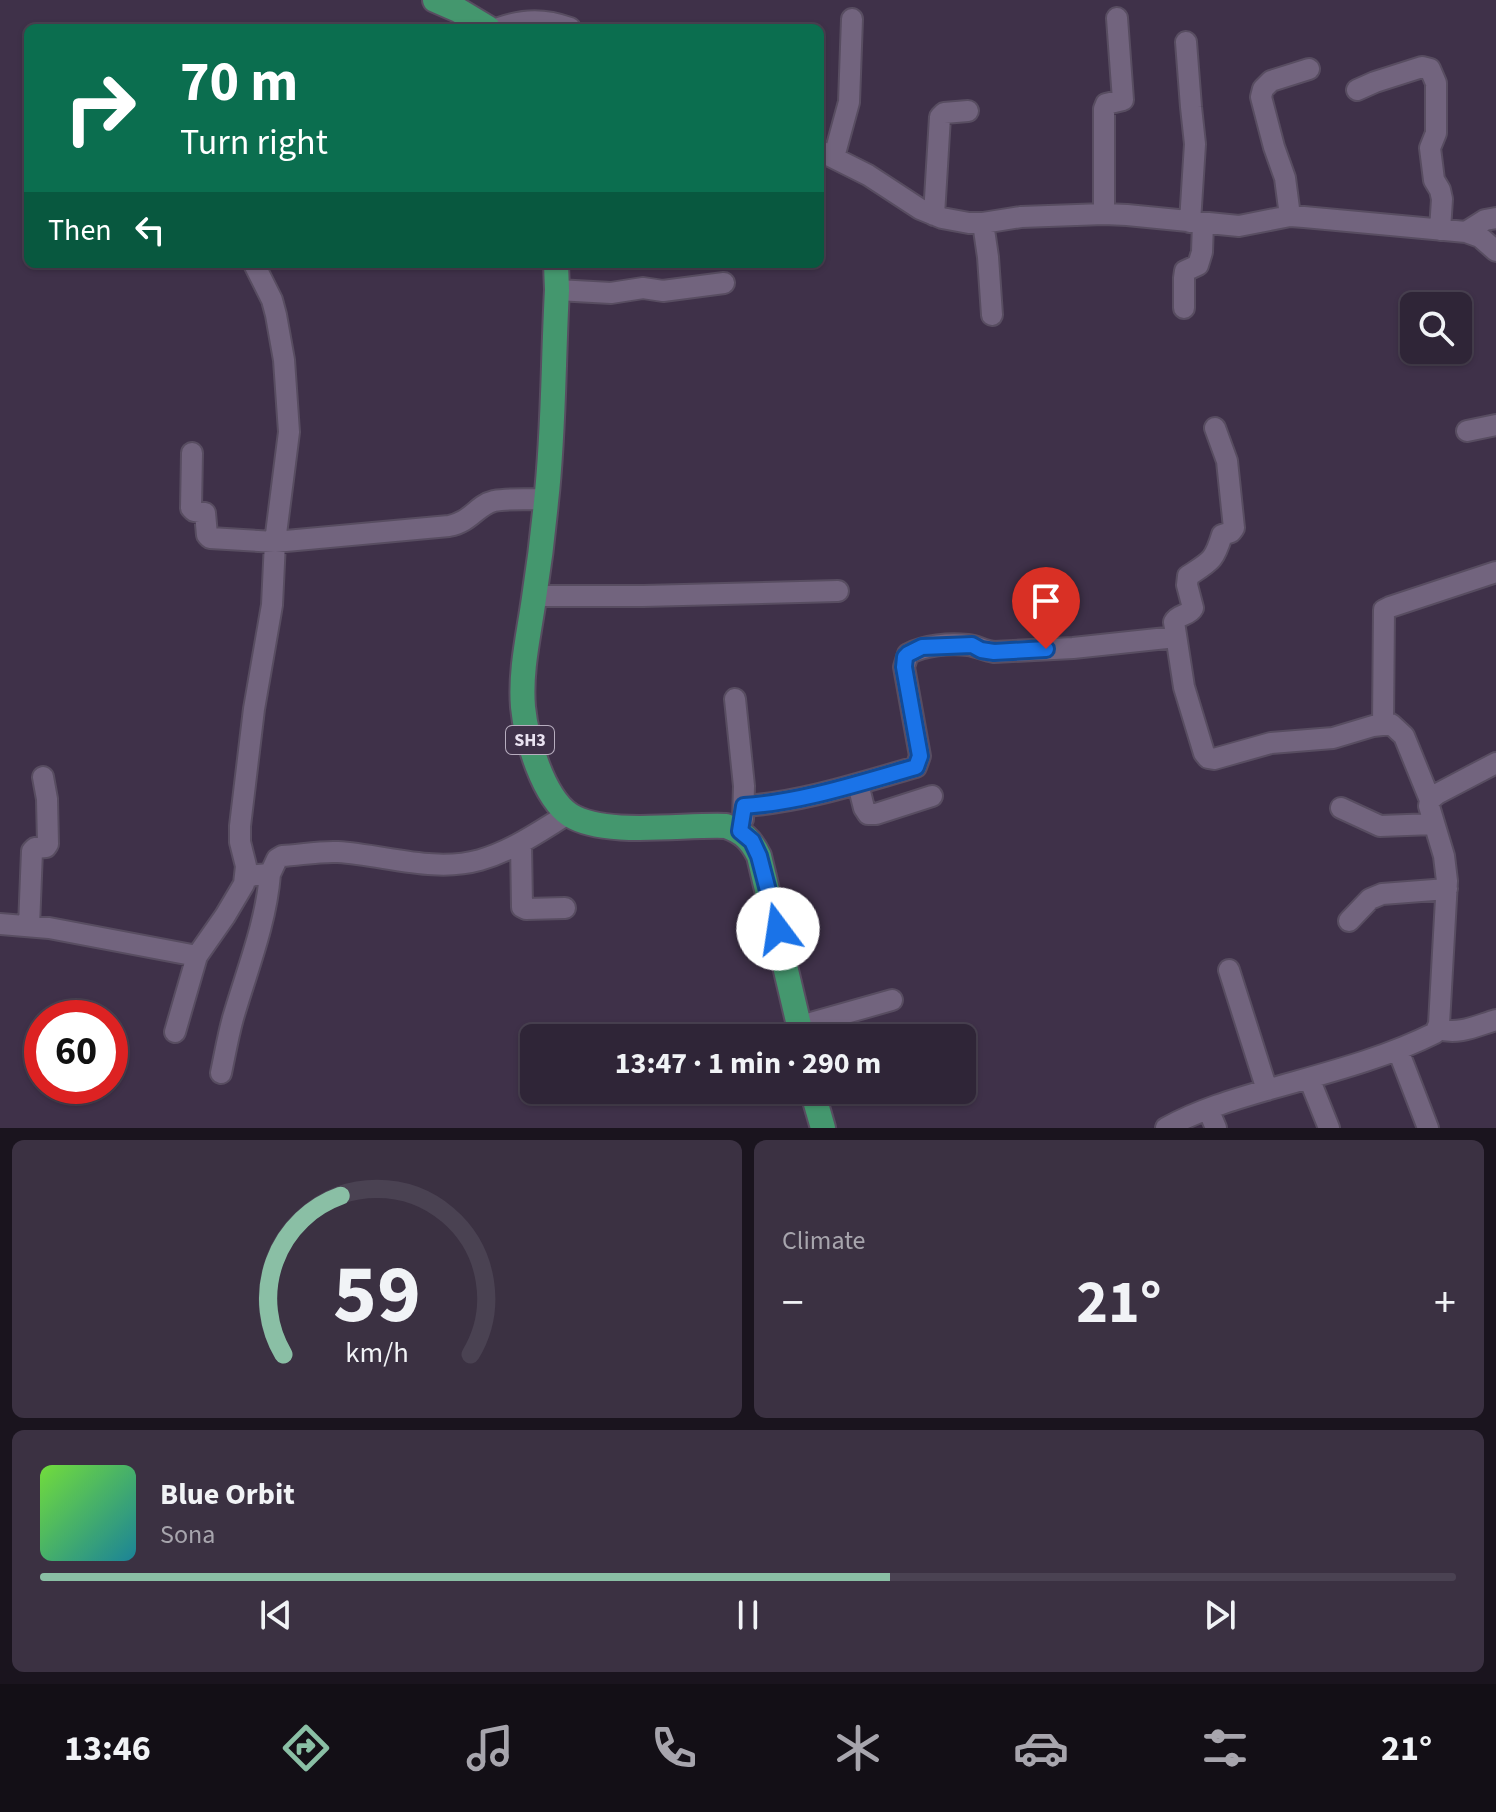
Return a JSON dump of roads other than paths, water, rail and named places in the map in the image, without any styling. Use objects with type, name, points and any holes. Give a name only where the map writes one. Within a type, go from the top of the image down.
[{"type":"main road","points":[[449,13],[478,24]]},
{"type":"main road","name":"SH3","points":[[556,268],[551,451],[522,682],[526,725],[540,773],[568,814]]},
{"type":"main road","points":[[568,814],[583,822],[604,826],[726,826],[740,831],[752,841],[759,856],[799,1024]]},
{"type":"main road","points":[[816,1104],[823,1128]]},
{"type":"street","points":[[1104,214],[1104,109],[1106,104],[1123,100],[1117,18]]},
{"type":"street","points":[[852,19],[849,102],[827,154],[934,215],[983,223],[1021,217],[1104,214],[1249,225],[1290,216],[1466,232],[1480,237],[1496,251]]},
{"type":"street","points":[[509,24],[538,20],[559,24]]},
{"type":"street","points":[[1184,308],[1185,271],[1198,265],[1200,259],[1195,144],[1186,42]]},
{"type":"street","points":[[1357,90],[1422,67],[1433,73],[1436,83],[1436,133],[1430,148],[1434,180],[1442,199],[1440,230]]},
{"type":"street","points":[[1290,216],[1285,178],[1261,97],[1263,89],[1271,81],[1309,69]]},
{"type":"street","points":[[934,215],[940,117],[944,113],[968,111]]},
{"type":"street","points":[[1466,232],[1485,220],[1496,218]]},
{"type":"street","points":[[983,223],[992,315]]},
{"type":"street","points":[[175,1032],[197,956],[225,916],[246,876],[240,826],[254,709],[272,605],[275,542],[289,432],[284,360],[276,315],[256,268]]},
{"type":"street","points":[[557,290],[611,293],[643,288],[663,291],[724,283]]},
{"type":"street","points":[[1467,431],[1496,425]]},
{"type":"street","points":[[1215,428],[1227,461],[1234,528],[1222,535],[1218,552],[1211,560],[1188,576],[1193,608],[1175,619],[1184,687],[1204,753],[1214,759],[1271,743],[1333,738],[1391,724],[1404,736],[1430,800],[1429,806],[1444,856],[1447,889],[1438,1029]]},
{"type":"street","points":[[192,453],[191,508],[205,513],[208,537],[275,542],[459,524],[494,501],[547,499]]},
{"type":"street","points":[[1383,725],[1384,610],[1496,572]]},
{"type":"street","points":[[535,596],[838,591]]},
{"type":"street","points":[[744,806],[777,804],[916,767],[920,756],[904,667],[905,657],[922,647],[972,645],[994,652],[1073,648],[1176,637]]},
{"type":"street","points":[[735,699],[744,786],[740,831]]},
{"type":"street","points":[[1430,800],[1496,763]]},
{"type":"street","points":[[29,926],[32,851],[48,844],[43,777]]},
{"type":"street","points":[[858,784],[868,814],[932,796]]},
{"type":"street","points":[[1341,808],[1380,826],[1434,824]]},
{"type":"street","points":[[221,1073],[234,1017],[261,930],[270,874],[277,859],[334,852],[457,865],[483,860],[521,844],[568,814]]},
{"type":"street","points":[[521,844],[522,907],[565,908]]},
{"type":"street","points":[[246,876],[270,874]]},
{"type":"street","points":[[1349,921],[1370,899],[1382,894],[1447,889]]},
{"type":"street","points":[[0,924],[29,926],[197,956]]},
{"type":"street","points":[[1229,970],[1267,1090]]},
{"type":"street","points":[[824,1024],[892,1000]]},
{"type":"street","points":[[1166,1128],[1185,1117],[1212,1119],[1267,1090],[1398,1050],[1438,1029],[1454,1033],[1496,1020]]},
{"type":"street","points":[[1398,1050],[1428,1128]]},
{"type":"street","points":[[1309,1078],[1329,1128]]}]
